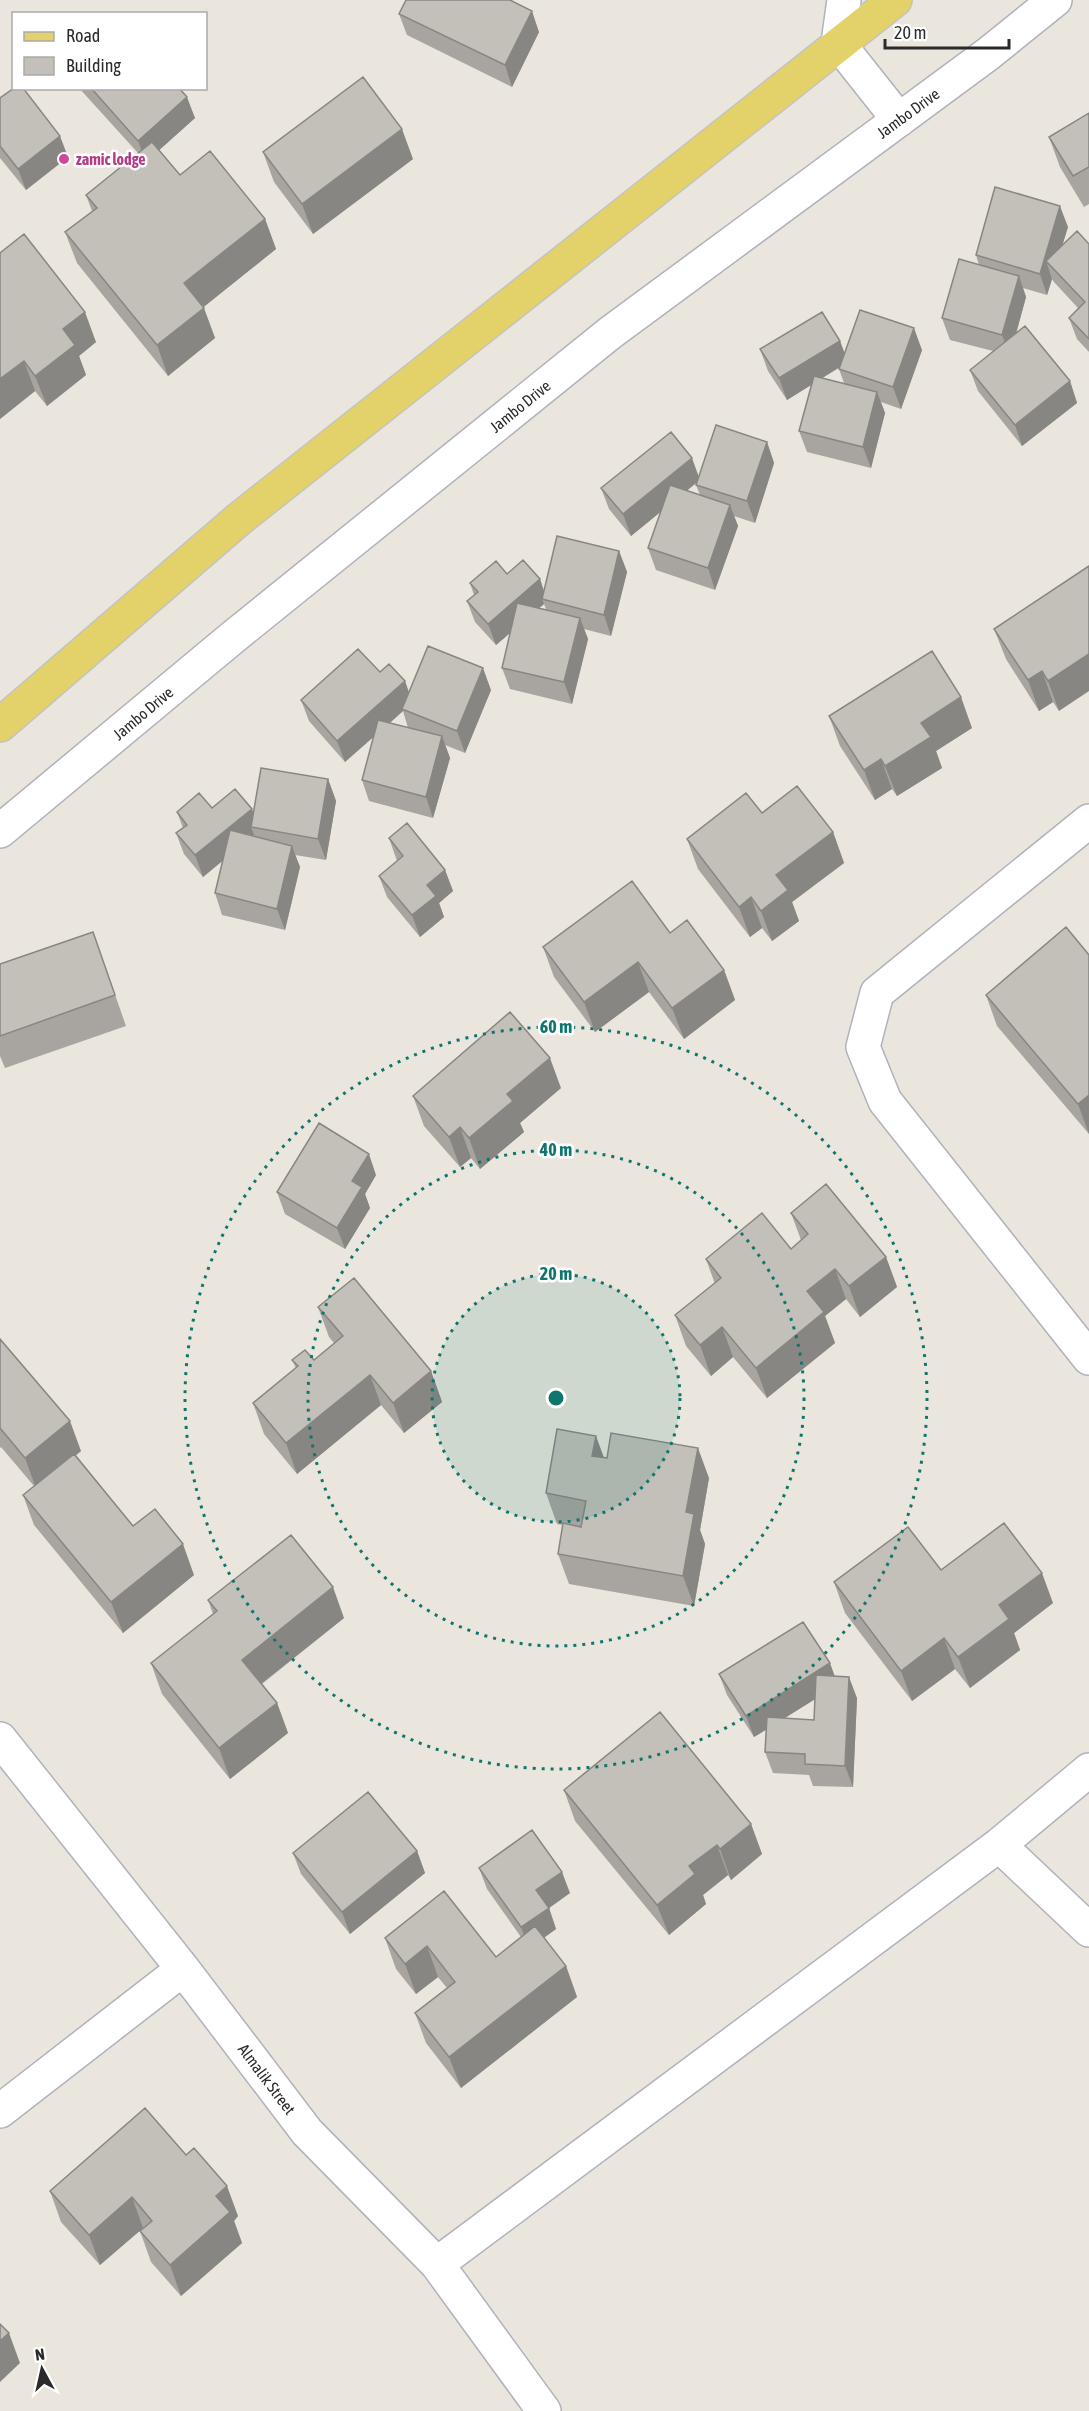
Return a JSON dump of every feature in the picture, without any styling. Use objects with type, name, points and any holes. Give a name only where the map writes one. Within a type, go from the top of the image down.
[{"type":"main road","points":[[0,725],[239,519],[895,0]]},
{"type":"street","points":[[844,0],[838,44],[899,120]]},
{"type":"street","name":"Jambo Drive","points":[[0,831],[232,638],[609,333],[988,54],[1055,0]]},
{"type":"street","points":[[1089,821],[877,993],[863,1047],[885,1101],[1089,1358]]},
{"type":"street","name":"Almalik Street","points":[[0,1739],[183,1969],[307,2132],[437,2264],[544,2411]]},
{"type":"street","points":[[437,2264],[999,1845],[1089,1770]]},
{"type":"street","points":[[999,1845],[1089,1930]]},
{"type":"street","points":[[0,2111],[183,1969]]},
{"type":"building","points":[[406,0],[510,0],[532,11],[505,65],[399,14]]},
{"type":"building","points":[[363,77],[402,129],[302,204],[263,152]]},
{"type":"building","points":[[12,89],[25,90],[60,136],[18,169],[0,146],[0,98]]},
{"type":"building","points":[[93,90],[181,90],[187,97],[138,141]]},
{"type":"building","points":[[1089,113],[1089,167],[1073,176],[1049,137]]},
{"type":"building","points":[[152,142],[180,175],[210,151],[265,219],[184,283],[204,308],[157,345],[65,232],[97,208],[86,195]]},
{"type":"building","points":[[995,187],[1060,206],[1040,274],[976,255]]},
{"type":"building","points":[[1077,231],[1089,244],[1089,339],[1069,318],[1085,302],[1046,261]]},
{"type":"building","points":[[24,234],[85,312],[63,329],[75,345],[35,376],[24,361],[0,379],[0,253]]},
{"type":"building","points":[[959,259],[1019,276],[1002,335],[942,318]]},
{"type":"building","points":[[860,310],[914,328],[893,387],[839,369]]},
{"type":"building","points":[[822,312],[840,341],[779,378],[760,349]]},
{"type":"building","points":[[1025,326],[1070,381],[1015,425],[970,370]]},
{"type":"building","points":[[814,376],[877,392],[863,447],[799,431]]},
{"type":"building","points":[[716,425],[767,442],[747,501],[696,485]]},
{"type":"building","points":[[671,432],[692,458],[623,514],[601,488]]},
{"type":"building","points":[[670,485],[730,505],[708,568],[648,548]]},
{"type":"building","points":[[557,536],[619,551],[604,615],[542,599]]},
{"type":"building","points":[[523,560],[540,579],[488,624],[467,601],[478,592],[470,583],[496,561],[507,574]]},
{"type":"building","points":[[1089,566],[1089,654],[1048,681],[1042,671],[1028,680],[994,629]]},
{"type":"building","points":[[517,603],[580,618],[564,682],[502,668]]},
{"type":"building","points":[[428,646],[483,668],[457,731],[402,709]]},
{"type":"building","points":[[358,649],[380,672],[389,664],[405,681],[337,741],[301,700]]},
{"type":"building","points":[[932,651],[961,697],[921,723],[931,737],[885,766],[881,759],[864,770],[829,716]]},
{"type":"building","points":[[378,720],[442,736],[426,797],[362,780]]},
{"type":"building","points":[[261,768],[328,779],[318,839],[251,827]]},
{"type":"building","points":[[797,786],[833,832],[776,875],[788,890],[761,911],[751,897],[739,907],[687,839],[746,793],[762,813]]},
{"type":"building","points":[[235,789],[252,809],[195,855],[176,833],[187,825],[177,812],[199,793],[212,808]]},
{"type":"building","points":[[407,823],[445,870],[427,885],[436,896],[412,915],[379,876],[403,856],[389,838]]},
{"type":"building","points":[[230,830],[292,846],[277,909],[215,893]]},
{"type":"building","points":[[632,881],[670,933],[687,920],[724,970],[672,1008],[638,962],[584,1002],[543,947]]},
{"type":"building","points":[[1066,927],[1089,955],[1089,1095],[1078,1104],[986,995]]},
{"type":"building","points":[[93,932],[115,995],[0,1036],[0,964]]},
{"type":"building","points":[[510,1012],[550,1058],[507,1094],[513,1101],[469,1138],[460,1127],[449,1137],[413,1096]]},
{"type":"building","points":[[319,1123],[369,1154],[352,1181],[362,1187],[337,1228],[277,1192]]},
{"type":"building","points":[[826,1184],[886,1257],[849,1286],[835,1269],[807,1291],[824,1312],[756,1368],[722,1327],[700,1345],[675,1315],[721,1278],[706,1259],[762,1213],[791,1249],[808,1234],[791,1213]]},
{"type":"building","points":[[354,1278],[431,1371],[393,1403],[370,1375],[286,1443],[253,1403],[298,1366],[292,1360],[305,1350],[314,1360],[343,1336],[318,1307]]},
{"type":"building","points":[[0,1339],[70,1421],[25,1458],[0,1428]]},
{"type":"building","points":[[557,1429],[596,1436],[592,1456],[607,1458],[611,1433],[698,1448],[686,1512],[694,1514],[683,1576],[558,1554],[563,1523],[581,1527],[586,1501],[546,1493]]},
{"type":"building","points":[[74,1454],[133,1526],[155,1509],[183,1544],[111,1602],[23,1495]]},
{"type":"building","points":[[1004,1523],[1042,1573],[999,1605],[1009,1619],[958,1657],[944,1638],[901,1671],[834,1582],[908,1527],[941,1570]]},
{"type":"building","points":[[291,1535],[333,1587],[242,1660],[277,1703],[219,1748],[151,1663],[217,1611],[208,1600]]},
{"type":"building","points":[[803,1622],[830,1663],[746,1716],[719,1674]]},
{"type":"building","points":[[816,1675],[849,1677],[845,1766],[805,1764],[805,1754],[765,1752],[767,1717],[814,1720]]},
{"type":"building","points":[[660,1712],[751,1824],[720,1849],[717,1845],[689,1866],[695,1874],[657,1905],[564,1790]]},
{"type":"building","points":[[368,1792],[417,1851],[342,1912],[293,1853]]},
{"type":"building","points":[[532,1830],[562,1872],[536,1890],[549,1908],[521,1927],[479,1868]]},
{"type":"building","points":[[444,1891],[496,1957],[535,1926],[566,1966],[449,2057],[415,2013],[455,1982],[427,1946],[405,1964],[385,1938]]},
{"type":"building","points":[[145,2108],[186,2155],[194,2148],[227,2186],[216,2196],[230,2212],[170,2265],[140,2231],[152,2221],[132,2197],[89,2235],[50,2191]]},
{"type":"building","points":[[0,2324],[9,2333],[0,2341]]},
{"type":"place","name":"zamic lodge","points":[[64,159]]}]
